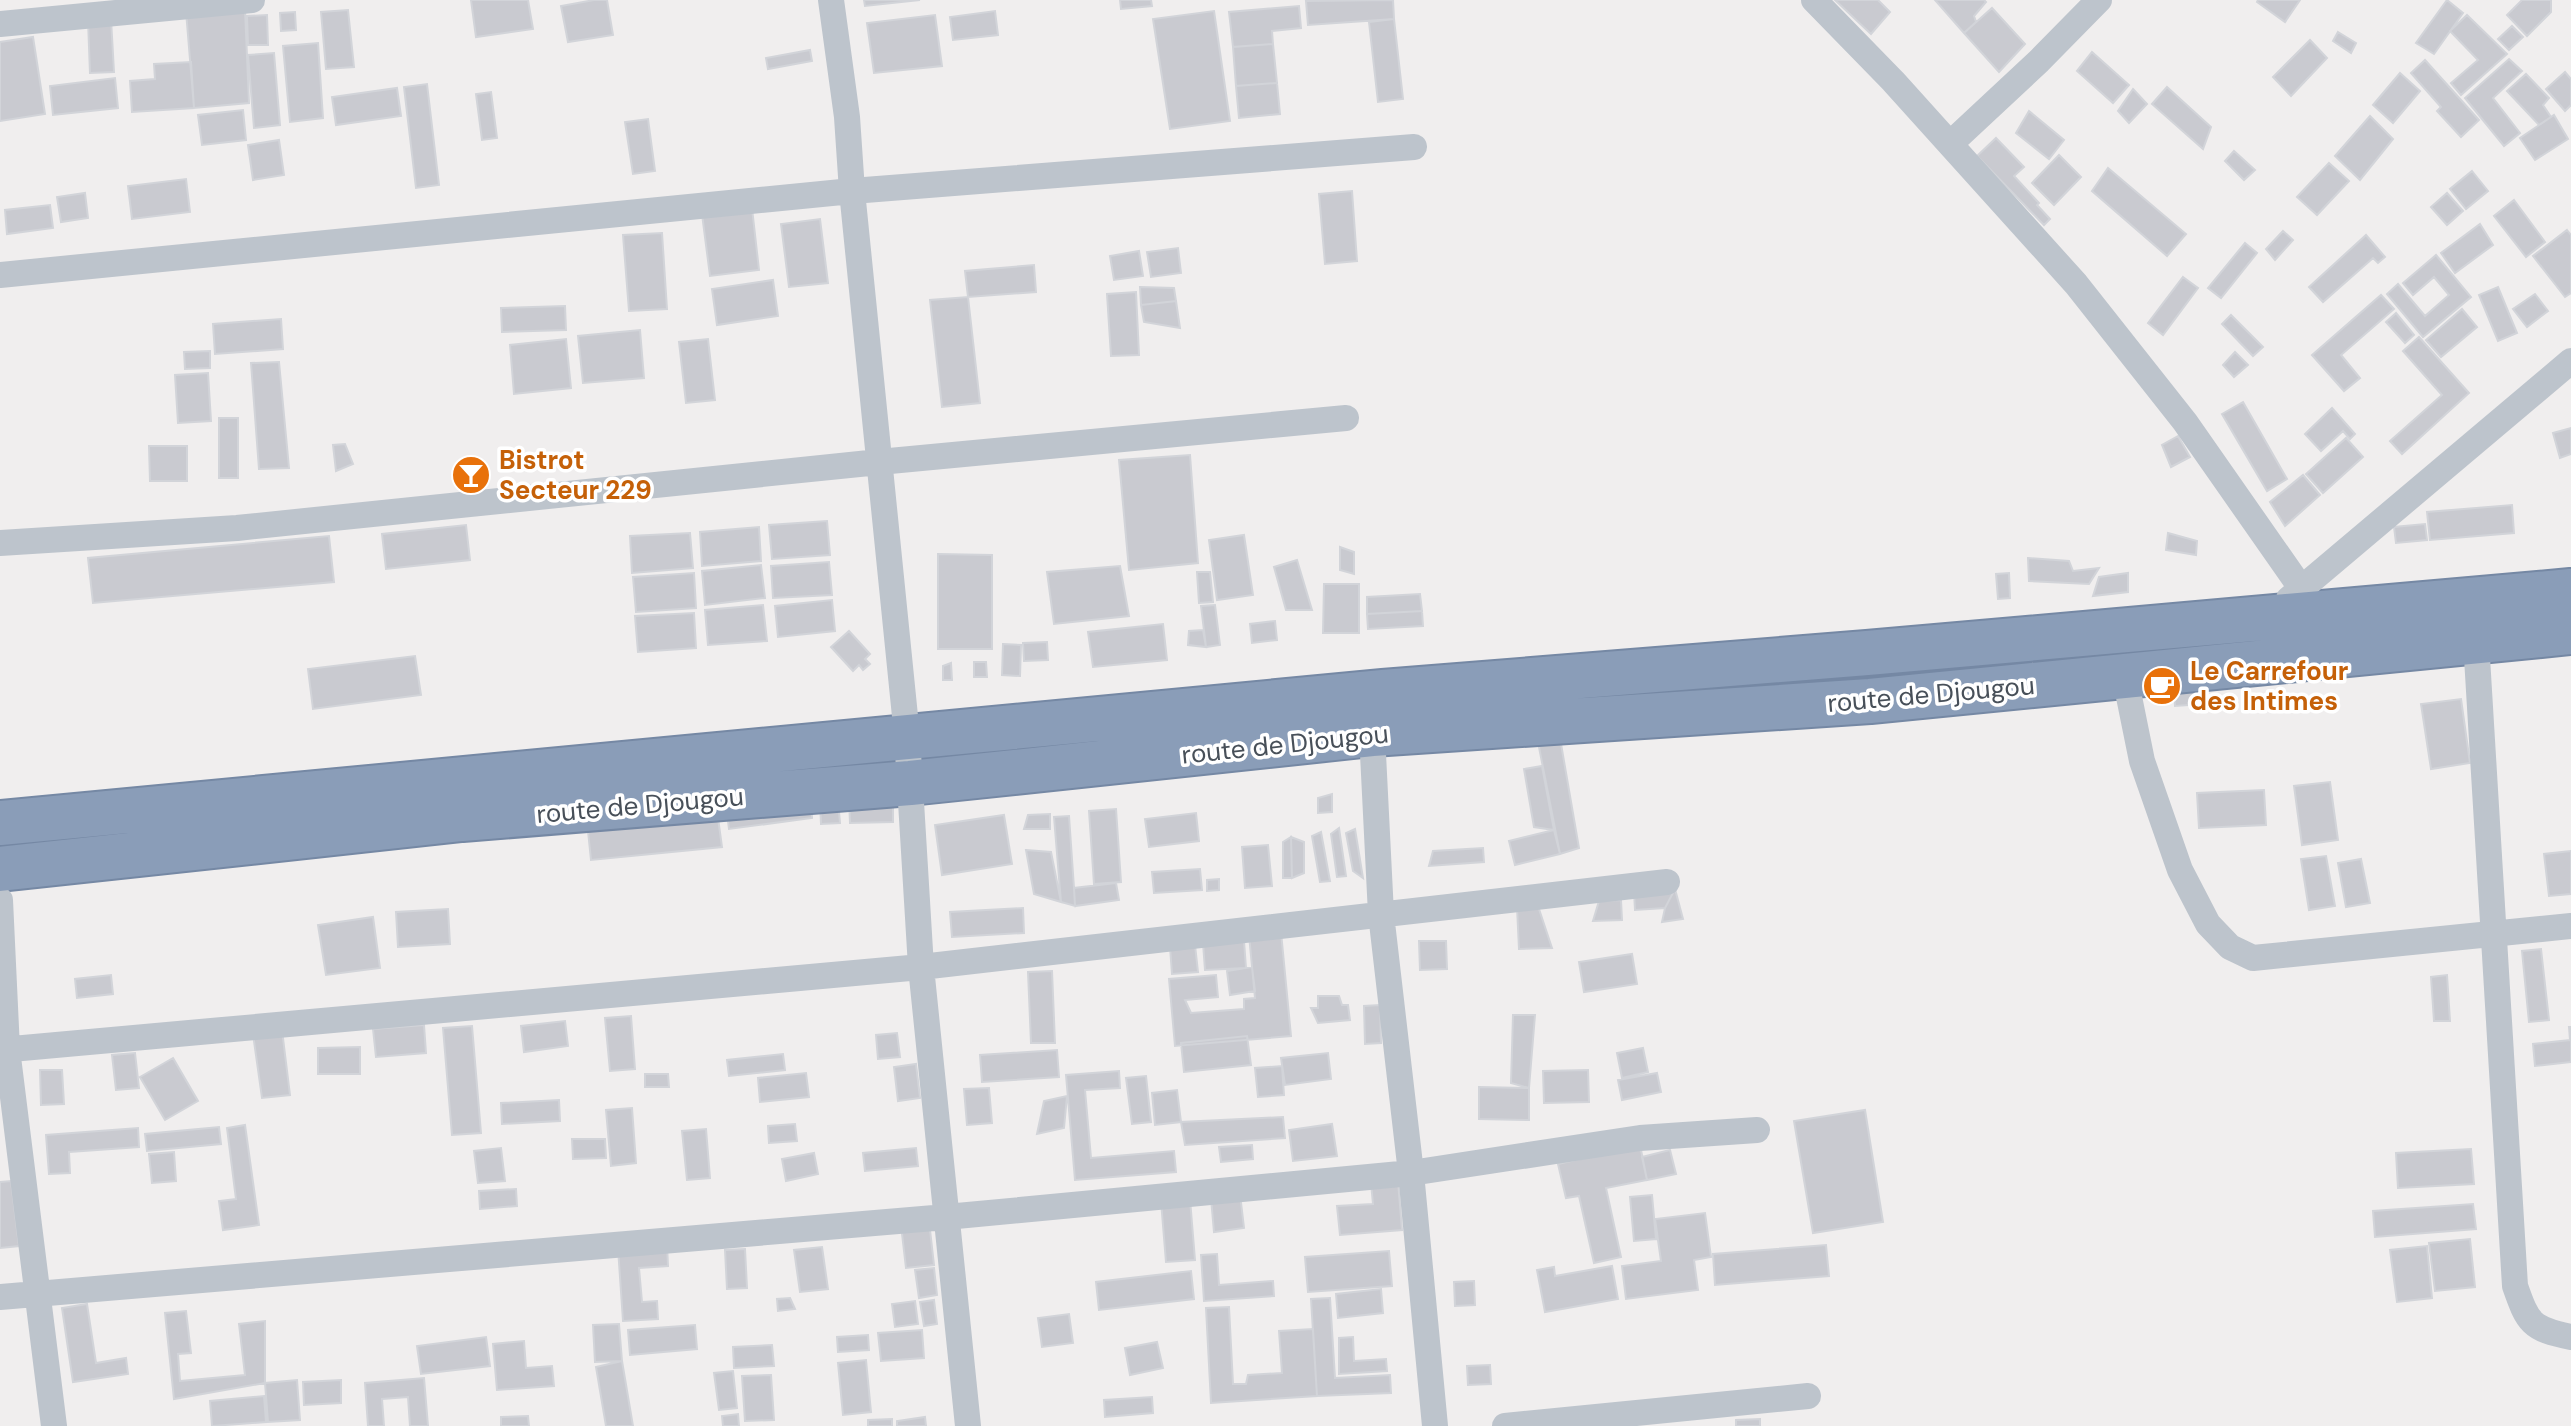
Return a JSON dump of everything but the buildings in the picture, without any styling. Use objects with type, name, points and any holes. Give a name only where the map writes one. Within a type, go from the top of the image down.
[{"type":"highway","name":"route de Djougou","points":[[0,823],[1399,690],[2571,591]]},
{"type":"highway","name":"route de Djougou","points":[[0,869],[462,819],[910,783],[1372,734],[1870,701],[2571,632]]},
{"type":"street","points":[[0,24],[252,0]]},
{"type":"street","points":[[831,0],[847,117],[907,736],[921,967],[968,1426]]},
{"type":"street","points":[[1814,0],[1950,144],[2094,307],[2185,422],[2301,588]]},
{"type":"street","points":[[1950,144],[2099,0]]},
{"type":"street","points":[[0,275],[852,191],[1414,147]]},
{"type":"street","points":[[2269,617],[2571,361]]},
{"type":"street","points":[[0,543],[237,528],[1346,418]]},
{"type":"street","points":[[2476,641],[2515,1286],[2525,1313],[2543,1331],[2571,1337]]},
{"type":"street","points":[[2125,677],[2142,761],[2180,870],[2208,924],[2230,947],[2253,958],[2571,926]]},
{"type":"street","points":[[1372,734],[1381,914],[1411,1173],[1435,1426]]},
{"type":"street","points":[[4,1050],[921,967],[1667,882]]},
{"type":"street","points":[[0,900],[4,1050],[54,1426]]},
{"type":"street","points":[[0,1297],[946,1217],[1411,1173],[1640,1138],[1757,1130]]},
{"type":"street","points":[[1505,1426],[1808,1396]]},
{"type":"place","name":"Bistrot Secteur 229","points":[[471,475]]},
{"type":"place","name":"Le Carrefour des Intimes","points":[[2162,686]]}]
